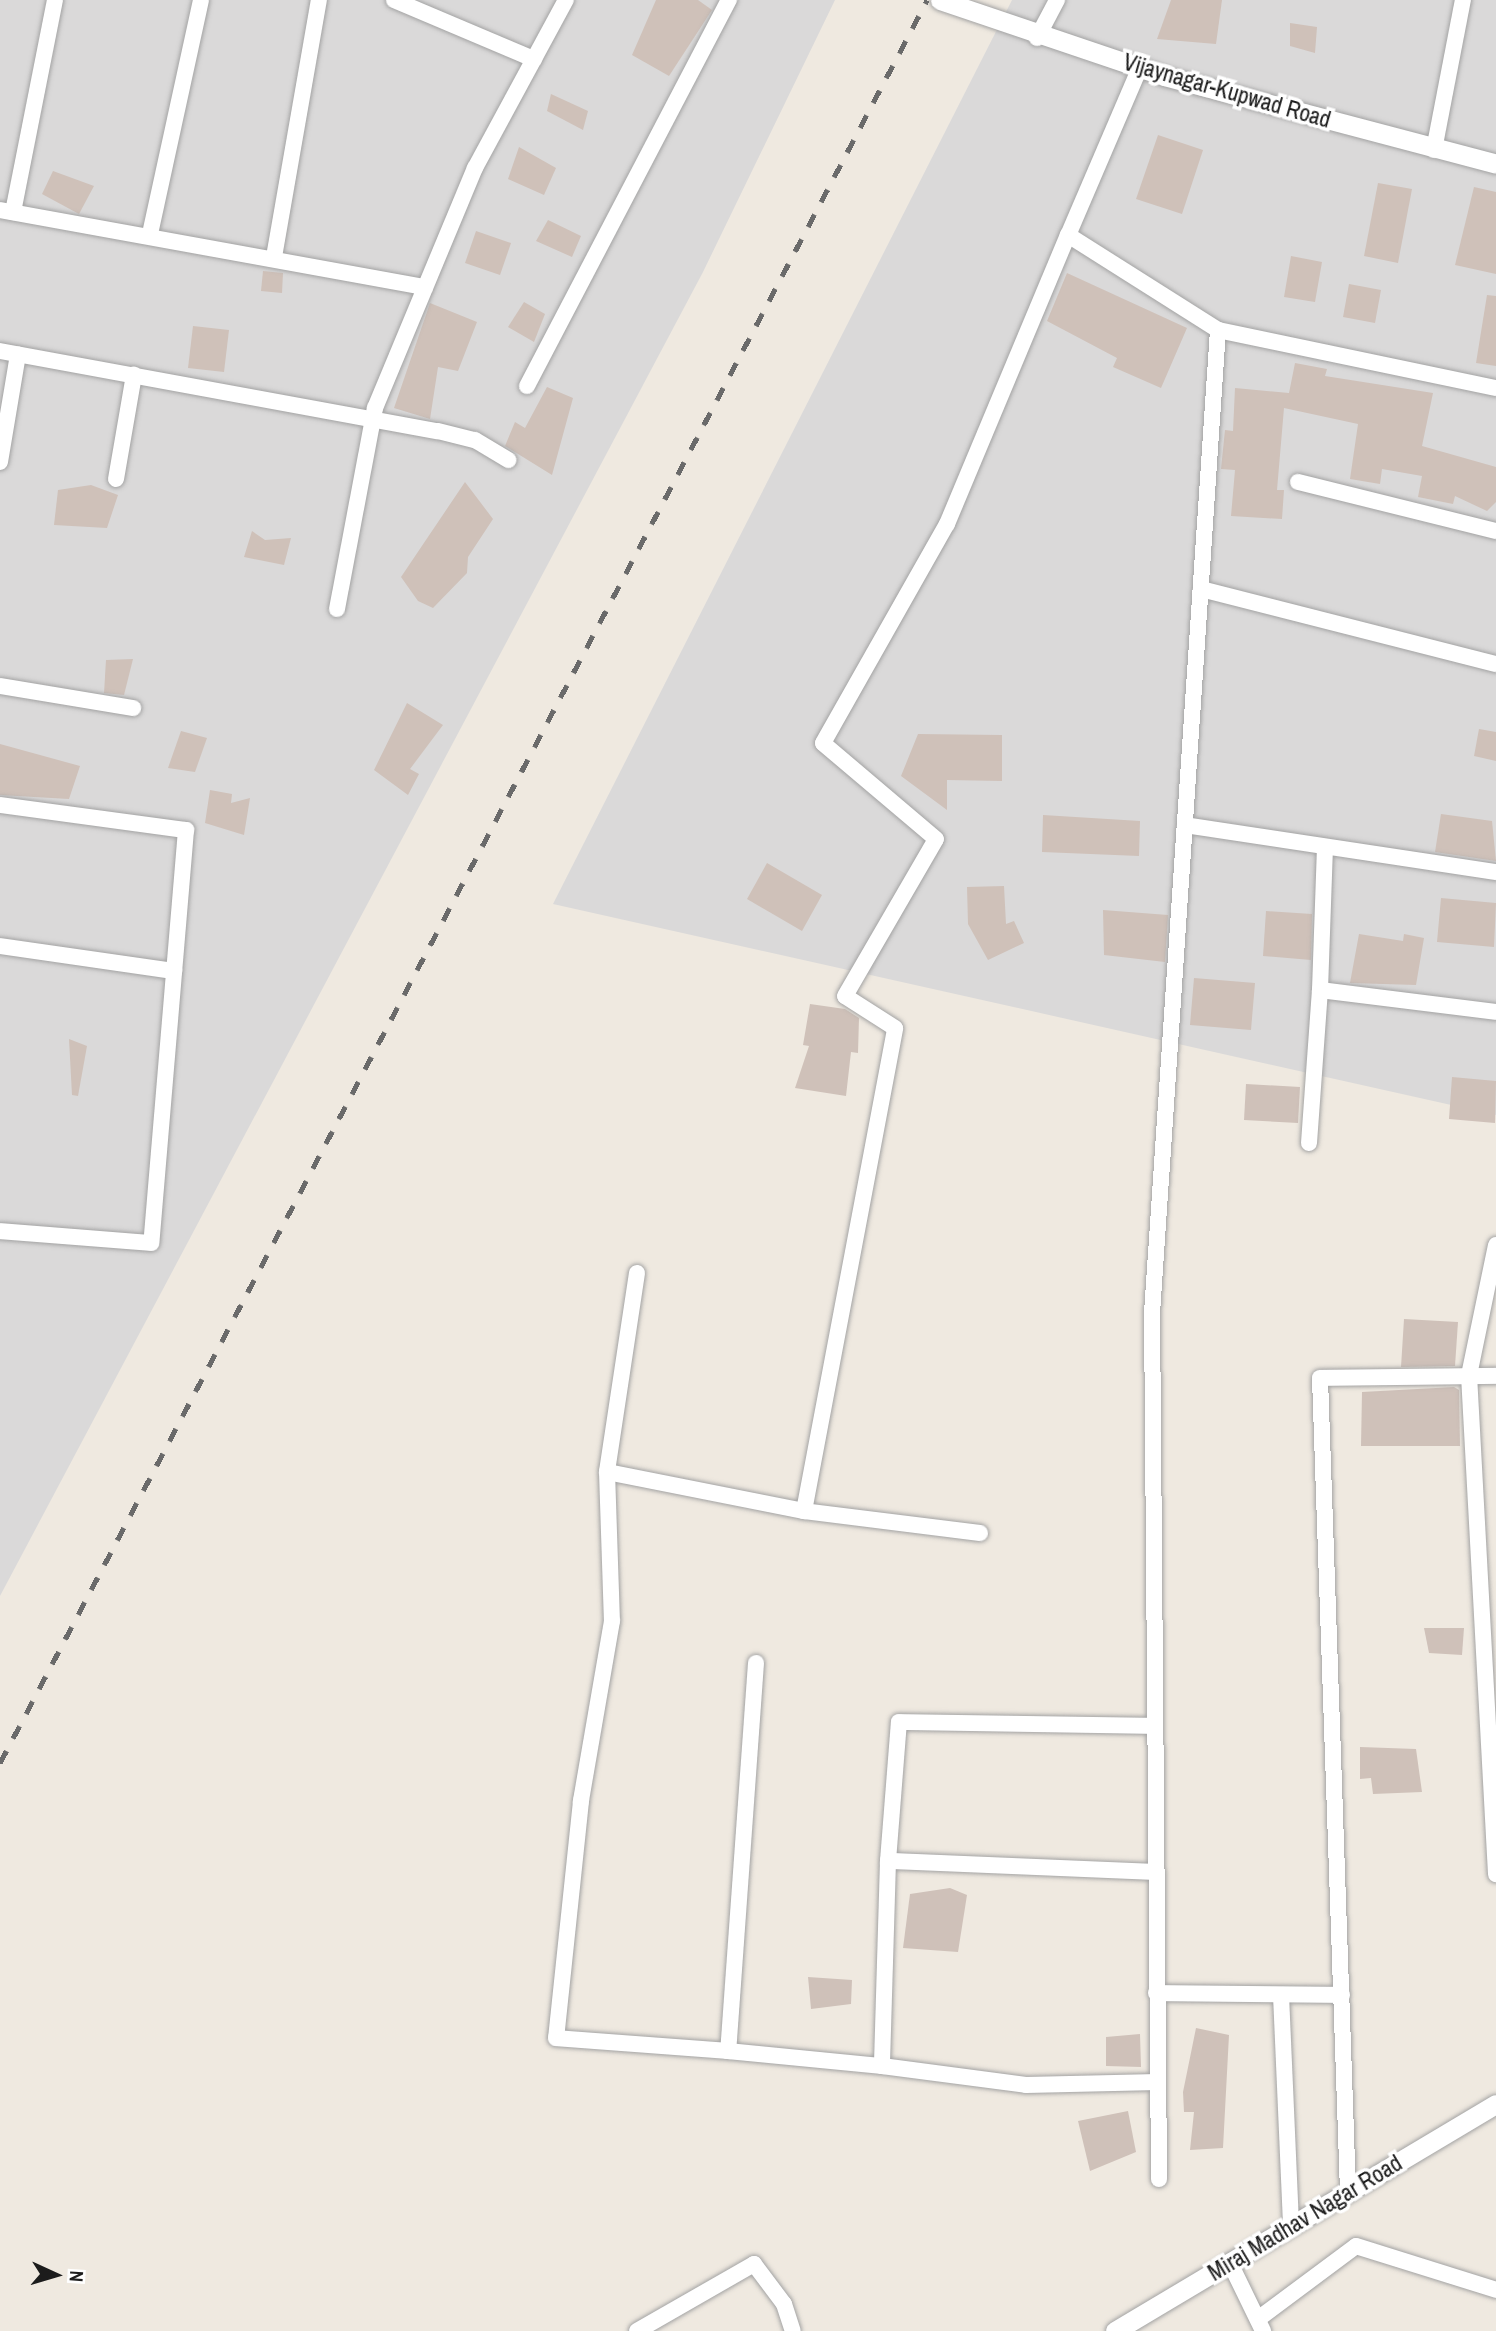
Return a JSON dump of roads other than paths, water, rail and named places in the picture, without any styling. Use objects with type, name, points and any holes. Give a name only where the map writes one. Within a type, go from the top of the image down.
[{"type":"street","points":[[55,0],[6,211],[150,234],[425,287]]},
{"type":"street","points":[[150,234],[201,0]]},
{"type":"street","points":[[274,257],[320,0]]},
{"type":"street","points":[[394,0],[534,59]]},
{"type":"street","points":[[337,609],[373,419],[475,168],[566,0]]},
{"type":"street","points":[[527,386],[729,0]]},
{"type":"street","name":"Vijaynagar-Kupwad Road","points":[[940,0],[1037,38],[1141,65],[1434,150],[1496,164]]},
{"type":"street","points":[[1037,38],[1057,0]]},
{"type":"street","points":[[1434,150],[1463,0]]},
{"type":"street","points":[[804,1511],[895,1028],[845,996],[936,839],[823,743],[947,524],[1141,65]]},
{"type":"street","points":[[1068,235],[1219,330],[1496,388]]},
{"type":"street","points":[[1159,2179],[1154,1872],[1152,1313],[1219,330]]},
{"type":"street","points":[[0,351],[475,440],[508,460]]},
{"type":"street","points":[[0,462],[18,354]]},
{"type":"street","points":[[116,479],[134,375]]},
{"type":"street","points":[[1298,482],[1496,531]]},
{"type":"street","points":[[1201,589],[1496,664]]},
{"type":"street","points":[[0,686],[133,708]]},
{"type":"street","points":[[0,805],[186,830],[151,1243],[0,1231]]},
{"type":"street","points":[[1185,825],[1496,872]]},
{"type":"street","points":[[1309,1143],[1320,990],[1325,847]]},
{"type":"street","points":[[0,946],[174,971]]},
{"type":"street","points":[[1320,990],[1496,1012]]},
{"type":"street","points":[[1496,1245],[1469,1376],[1496,1874]]},
{"type":"street","points":[[638,1273],[607,1472],[612,1621],[581,1801],[556,2038],[882,2066],[1026,2085],[1158,2082]]},
{"type":"street","points":[[1348,2192],[1320,1378],[1496,1376]]},
{"type":"street","points":[[607,1472],[804,1511],[980,1533]]},
{"type":"street","points":[[728,2051],[756,1662]]},
{"type":"street","points":[[882,2066],[888,1861],[899,1722],[1153,1726]]},
{"type":"street","points":[[888,1861],[1154,1872]]},
{"type":"street","points":[[1156,1993],[1342,1996]]},
{"type":"street","points":[[1281,1995],[1291,2226]]},
{"type":"street","name":"Miraj Madhav Nagar Road","points":[[1115,2331],[1496,2104]]},
{"type":"street","points":[[1230,2263],[1261,2325],[1356,2246],[1496,2290]]},
{"type":"street","points":[[637,2331],[754,2264],[784,2304],[793,2331]]},
{"type":"railway","points":[[0,1763],[927,0]]}]
